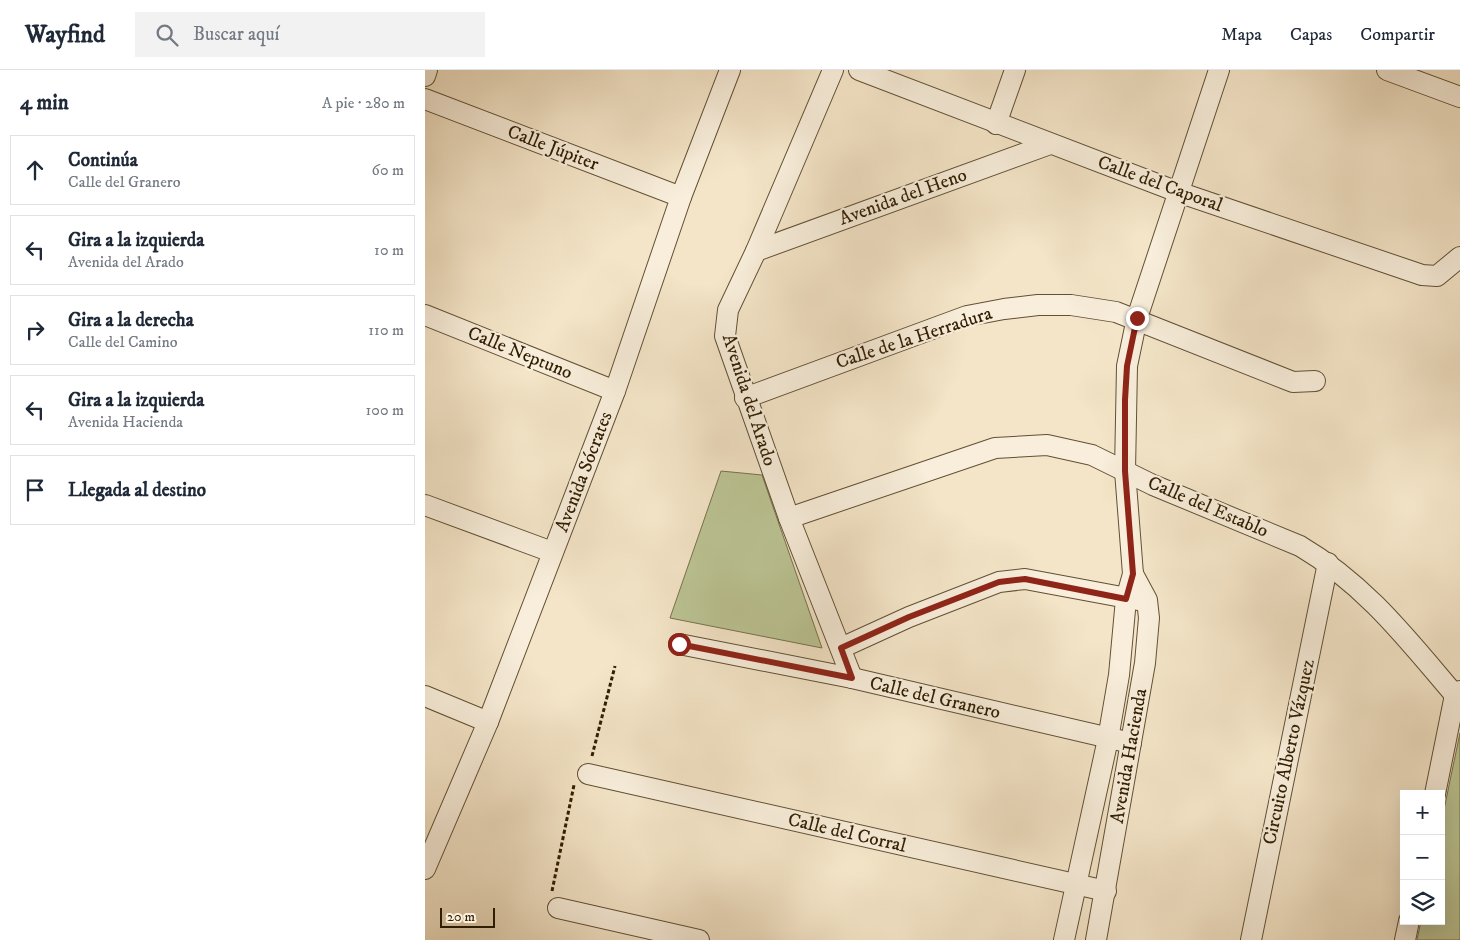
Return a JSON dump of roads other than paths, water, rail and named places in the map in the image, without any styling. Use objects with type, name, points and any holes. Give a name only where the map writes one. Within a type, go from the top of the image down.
[{"type":"street","points":[[425,76],[427,70]]},
{"type":"street","name":"Avenida Sócrates","points":[[425,869],[488,722],[615,391],[681,197],[730,70]]},
{"type":"street","name":"Avenida del Arado","points":[[833,70],[756,250],[728,310],[725,336],[745,398],[789,518],[852,678]]},
{"type":"street","name":"Calle del Caporal","points":[[859,70],[1178,192],[1422,275],[1437,276],[1460,257]]},
{"type":"street","points":[[996,124],[1015,70]]},
{"type":"street","name":"Avenida Hacienda","points":[[1064,940],[1107,739],[1119,675],[1126,599],[1133,574],[1125,471],[1127,366],[1137,318],[1219,70]]},
{"type":"street","points":[[1387,70],[1460,97]]},
{"type":"street","name":"Calle Júpiter","points":[[425,99],[681,197]]},
{"type":"street","name":"Avenida del Heno","points":[[756,250],[1050,144]]},
{"type":"street","name":"Calle de la Herradura","points":[[745,398],[967,316],[1004,308],[1071,305],[1116,312],[1137,318],[1293,382],[1315,381]]},
{"type":"street","name":"Calle Neptuno","points":[[425,315],[615,391]]},
{"type":"street","name":"Calle del Establo","points":[[789,518],[995,448],[1047,445],[1072,449],[1092,455],[1153,485],[1301,546],[1328,563],[1354,583],[1384,612],[1458,696]]},
{"type":"street","points":[[425,505],[552,552]]},
{"type":"street","name":"Circuito Alberto Vázquez","points":[[1251,940],[1328,563]]},
{"type":"street","name":"Avenida Hacienda","points":[[1096,940],[1145,663],[1149,618],[1147,600],[1133,574]]},
{"type":"street","points":[[841,648],[909,617],[999,582],[1025,579],[1126,599],[1147,600]]},
{"type":"street","name":"Calle del Granero","points":[[679,644],[852,678],[1107,739],[1131,743]]},
{"type":"street","points":[[425,696],[488,722]]},
{"type":"street","points":[[1436,790],[1458,696]]},
{"type":"street","name":"Calle del Corral","points":[[588,774],[1106,891]]},
{"type":"street","points":[[558,908],[699,940]]},
{"type":"street","points":[[1405,940],[1408,925]]}]
